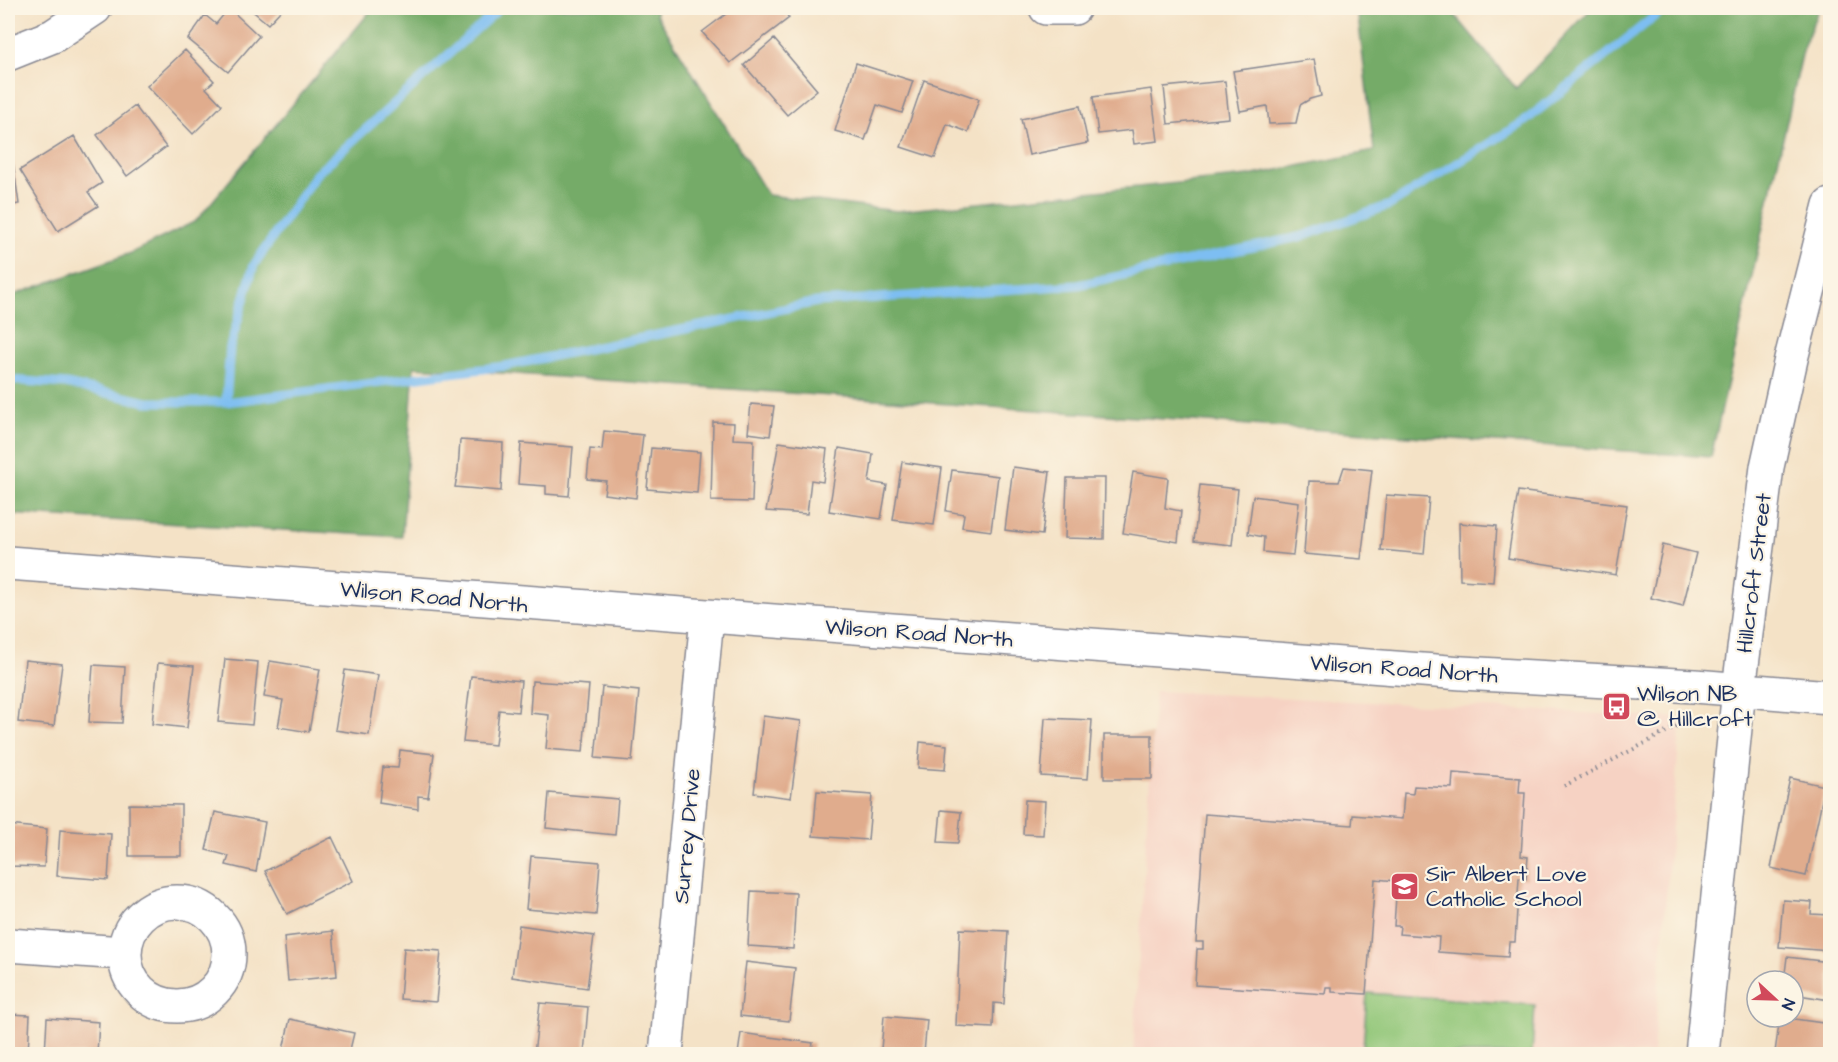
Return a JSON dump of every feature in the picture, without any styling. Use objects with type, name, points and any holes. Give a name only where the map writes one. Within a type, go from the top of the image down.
[{"type":"main road","points":[[8,54],[53,36],[95,8]]},
{"type":"main road","points":[[1046,8],[1074,8]]},
{"type":"main road","name":"Hillcroft Street","points":[[1701,1054],[1738,690],[1767,467],[1791,358],[1830,205]]},
{"type":"main road","name":"Wilson Road North","points":[[8,564],[1462,673],[1830,697]]},
{"type":"main road","name":"Surrey Drive","points":[[666,1054],[707,617]]},
{"type":"main road","points":[[8,945],[123,953]]},
{"type":"path","points":[[1564,786],[1683,723]]},
{"type":"shaded area","name":"Sir Albert Love Catholic School","points":[[1155,691],[1681,718],[1653,1054],[1133,1054]]},
{"type":"green space","points":[[373,8],[656,8],[656,14],[768,195],[897,211],[1248,176],[1374,151],[1357,8],[1449,8],[1516,88],[1592,8],[1819,8],[1804,46],[1711,457],[414,367],[402,537],[8,514],[8,297],[131,253],[196,221]]},
{"type":"green space","points":[[1367,993],[1535,1005],[1532,1054],[1435,1054],[1363,1049]]},
{"type":"building","points":[[229,8],[259,36],[228,72],[188,39],[205,15],[216,24]]},
{"type":"building","points":[[249,8],[283,8],[268,24]]},
{"type":"building","points":[[734,8],[782,8],[789,18],[730,63],[702,32]]},
{"type":"building","points":[[774,39],[817,90],[787,115],[744,65]]},
{"type":"building","points":[[185,50],[214,81],[206,88],[222,105],[193,134],[147,86]]},
{"type":"building","points":[[1314,59],[1321,96],[1300,105],[1296,123],[1269,124],[1267,106],[1240,111],[1233,71]]},
{"type":"building","points":[[856,63],[913,81],[902,113],[877,105],[865,140],[835,131]]},
{"type":"building","points":[[924,80],[979,99],[968,132],[947,124],[935,158],[901,147]]},
{"type":"building","points":[[1225,81],[1229,118],[1168,124],[1164,87]]},
{"type":"building","points":[[1151,89],[1158,141],[1134,144],[1132,130],[1098,134],[1093,97]]},
{"type":"building","points":[[135,106],[166,147],[127,176],[97,135]]},
{"type":"building","points":[[1080,106],[1088,143],[1029,155],[1021,119]]},
{"type":"building","points":[[74,136],[102,183],[88,192],[98,206],[58,231],[20,170]]},
{"type":"building","points":[[8,148],[11,148],[19,204],[8,206]]},
{"type":"building","points":[[751,404],[774,406],[770,436],[748,433]]},
{"type":"building","points":[[713,422],[734,423],[733,439],[754,440],[752,502],[711,501]]},
{"type":"building","points":[[604,431],[643,435],[636,498],[604,494],[606,481],[587,479],[590,449],[602,450]]},
{"type":"building","points":[[460,440],[503,443],[501,491],[455,487]]},
{"type":"building","points":[[779,442],[827,449],[823,482],[811,480],[807,514],[766,511]]},
{"type":"building","points":[[521,443],[573,447],[569,496],[546,494],[546,486],[518,484]]},
{"type":"building","points":[[651,448],[700,452],[697,493],[647,489]]},
{"type":"building","points":[[839,448],[873,454],[869,482],[887,485],[881,519],[829,511]]},
{"type":"building","points":[[902,462],[942,468],[934,525],[893,520]]},
{"type":"building","points":[[1013,467],[1050,472],[1042,535],[1005,530]]},
{"type":"building","points":[[1344,467],[1372,470],[1361,559],[1304,554],[1309,481],[1339,482]]},
{"type":"building","points":[[952,470],[998,476],[991,531],[962,527],[964,514],[946,511]]},
{"type":"building","points":[[1133,472],[1168,478],[1165,508],[1181,511],[1178,542],[1123,533]]},
{"type":"building","points":[[1067,478],[1105,478],[1104,539],[1065,538]]},
{"type":"building","points":[[1200,485],[1238,489],[1232,545],[1194,541]]},
{"type":"building","points":[[1518,491],[1627,505],[1616,575],[1508,558]]},
{"type":"building","points":[[1386,495],[1429,498],[1424,554],[1381,550]]},
{"type":"building","points":[[1253,496],[1299,502],[1293,555],[1263,552],[1264,537],[1248,534]]},
{"type":"building","points":[[1459,523],[1497,526],[1493,582],[1460,580]]},
{"type":"building","points":[[1663,545],[1696,553],[1683,606],[1651,598]]},
{"type":"building","points":[[225,659],[258,662],[252,725],[218,722]]},
{"type":"building","points":[[25,660],[62,664],[54,726],[18,722]]},
{"type":"building","points":[[270,661],[320,669],[309,732],[278,727],[283,700],[264,697]]},
{"type":"building","points":[[158,663],[194,666],[187,728],[152,724]]},
{"type":"building","points":[[93,665],[125,667],[122,723],[89,722]]},
{"type":"building","points":[[345,670],[378,675],[369,735],[335,730]]},
{"type":"building","points":[[471,676],[521,681],[518,712],[499,710],[495,745],[463,742]]},
{"type":"building","points":[[532,681],[589,685],[583,752],[546,749],[549,715],[530,713]]},
{"type":"building","points":[[602,687],[639,691],[632,761],[595,758]]},
{"type":"building","points":[[763,716],[801,721],[791,798],[754,793]]},
{"type":"building","points":[[1045,718],[1092,720],[1088,779],[1041,776]]},
{"type":"building","points":[[1104,735],[1152,735],[1152,779],[1104,779]]},
{"type":"building","points":[[920,742],[947,745],[945,770],[918,768]]},
{"type":"building","points":[[400,750],[434,754],[428,797],[418,796],[418,809],[379,803],[383,767],[398,768]]},
{"type":"building","points":[[1453,773],[1520,778],[1519,793],[1525,793],[1521,856],[1528,857],[1526,879],[1519,878],[1515,942],[1509,942],[1508,957],[1438,952],[1439,937],[1399,934],[1400,926],[1394,926],[1397,881],[1375,879],[1366,994],[1332,992],[1332,987],[1326,987],[1325,994],[1195,985],[1197,949],[1203,949],[1203,942],[1196,942],[1205,814],[1352,825],[1353,815],[1402,819],[1404,793],[1413,794],[1414,786],[1452,788]]},
{"type":"building","points":[[1790,778],[1825,786],[1806,876],[1771,868]]},
{"type":"building","points":[[817,791],[872,795],[868,840],[813,836]]},
{"type":"building","points":[[549,793],[618,799],[615,835],[546,828]]},
{"type":"building","points":[[1025,800],[1045,801],[1043,835],[1023,834]]},
{"type":"building","points":[[129,804],[181,805],[181,856],[129,856]]},
{"type":"building","points":[[941,810],[961,812],[958,843],[938,842]]},
{"type":"building","points":[[215,812],[265,822],[256,872],[226,865],[229,856],[206,850]]},
{"type":"building","points":[[8,825],[47,829],[44,867],[8,866]]},
{"type":"building","points":[[60,830],[111,834],[108,880],[57,876]]},
{"type":"building","points":[[332,837],[353,881],[287,914],[265,871]]},
{"type":"building","points":[[531,856],[600,862],[596,915],[526,909]]},
{"type":"building","points":[[751,891],[796,893],[793,949],[748,946]]},
{"type":"building","points":[[1783,900],[1812,902],[1811,914],[1830,915],[1830,951],[1779,947]]},
{"type":"building","points":[[519,925],[594,936],[587,988],[512,977]]},
{"type":"building","points":[[960,929],[1008,931],[1004,1004],[994,1003],[993,1028],[956,1026]]},
{"type":"building","points":[[333,931],[337,976],[288,981],[284,937]]},
{"type":"building","points":[[404,948],[441,951],[436,1002],[400,999]]},
{"type":"building","points":[[1787,957],[1830,962],[1830,1000],[1805,996],[1805,969],[1786,969]]},
{"type":"building","points":[[746,962],[795,968],[789,1021],[740,1016]]},
{"type":"building","points":[[540,1003],[588,1007],[584,1054],[534,1054]]},
{"type":"building","points":[[8,1014],[30,1015],[28,1054],[8,1054]]},
{"type":"building","points":[[884,1016],[927,1020],[924,1053],[881,1049]]},
{"type":"building","points":[[47,1018],[99,1022],[97,1054],[45,1054]]},
{"type":"building","points":[[290,1019],[354,1033],[349,1054],[282,1054]]},
{"type":"building","points":[[1805,1020],[1830,1024],[1830,1054],[1775,1052],[1778,1029],[1805,1029]]},
{"type":"building","points":[[741,1033],[813,1043],[811,1054],[738,1054]]},
{"type":"waterway","points":[[226,402],[230,347],[254,265],[316,174],[500,8]]},
{"type":"waterway","points":[[8,380],[66,384],[147,402],[226,402],[505,366],[817,302],[1078,285],[1303,236],[1390,205],[1525,121],[1665,8]]},
{"type":"place","name":"Wilson NB @ Hillcroft","points":[[1616,706]]},
{"type":"place","name":"Sir Albert Love Catholic School","points":[[1405,886]]}]
